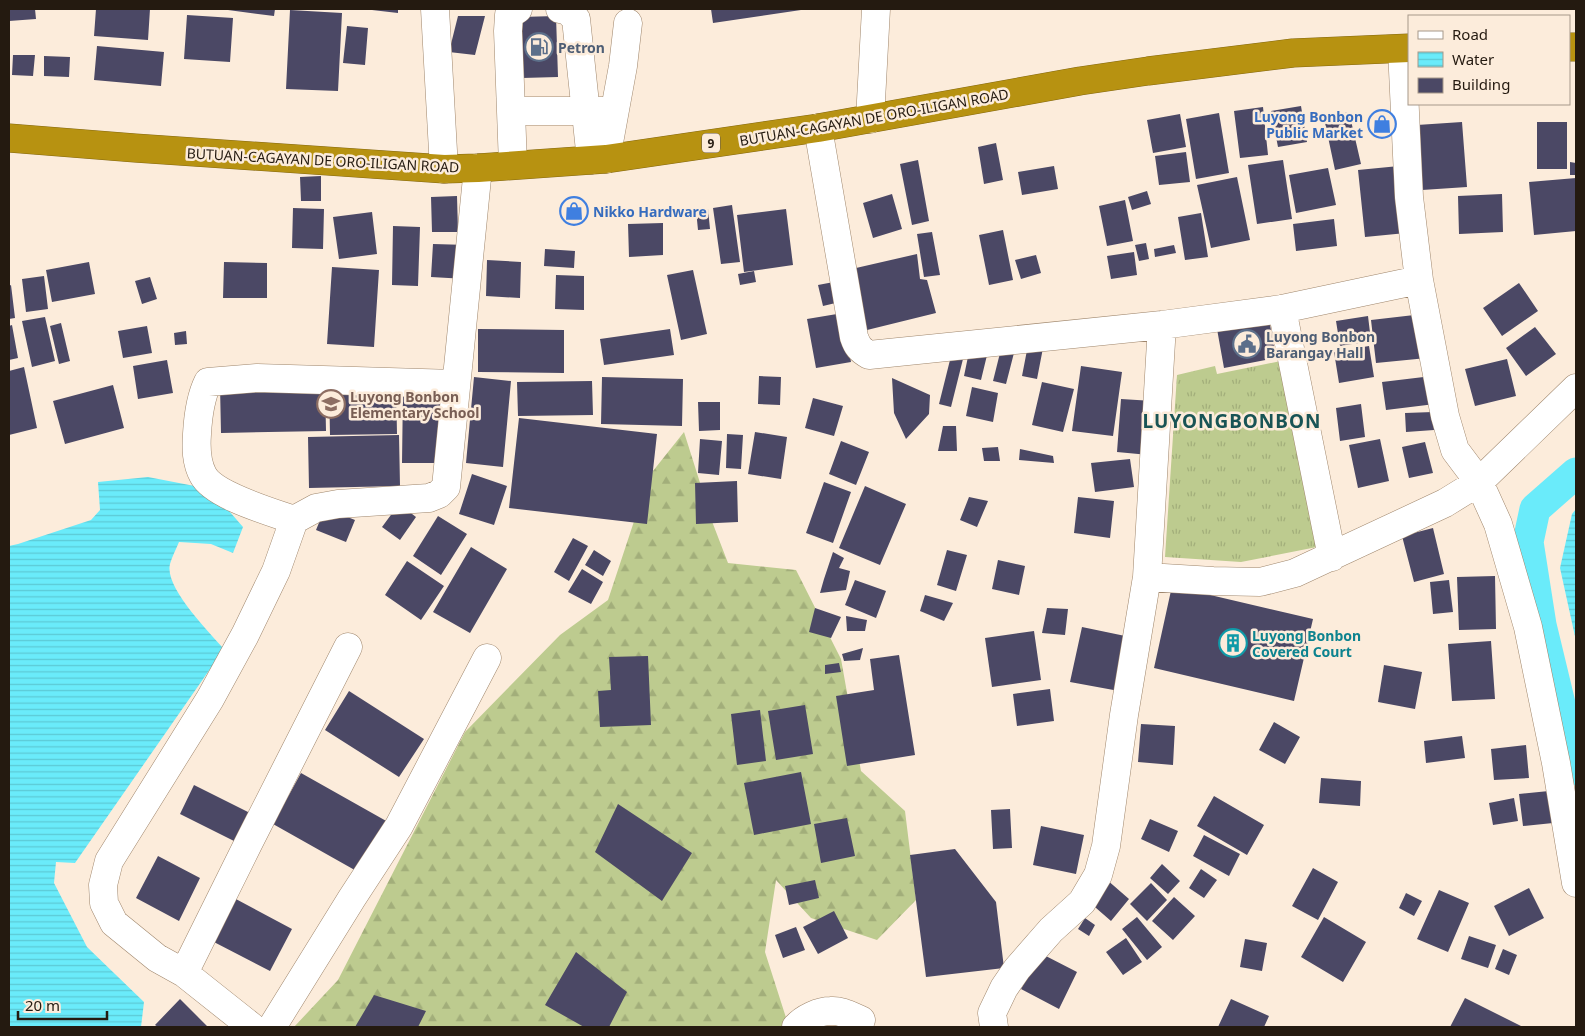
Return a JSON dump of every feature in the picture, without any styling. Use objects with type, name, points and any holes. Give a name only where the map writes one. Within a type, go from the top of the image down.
[{"type":"highway","name":"BUTUAN-CAGAYAN DE ORO-ILIGAN ROAD","points":[[9,138],[444,169],[478,168],[599,159],[818,128],[1080,81],[1148,71],[1293,53],[1405,49]]},
{"type":"street","points":[[435,9],[444,169]]},
{"type":"street","points":[[514,165],[508,31],[509,15],[518,9]]},
{"type":"street","points":[[560,9],[568,11],[576,19],[586,111],[599,159]]},
{"type":"street","points":[[870,119],[876,9]]},
{"type":"street","points":[[599,159],[614,111],[628,23]]},
{"type":"street","points":[[1405,49],[1409,197],[1418,280],[1444,416],[1454,450],[1479,482],[1498,524],[1528,627],[1556,763],[1576,883]]},
{"type":"street","points":[[512,111],[614,111]]},
{"type":"street","points":[[818,128],[854,337],[857,346],[869,355],[1162,325],[1282,309],[1418,280]]},
{"type":"street","points":[[252,1027],[184,973],[157,958],[114,923],[104,903],[103,886],[109,861],[210,699],[245,635],[276,570],[294,520],[316,508],[338,504],[429,498],[440,494],[446,487],[478,168]]},
{"type":"street","points":[[1282,309],[1332,557]]},
{"type":"street","points":[[994,1027],[992,1013],[1004,988],[1051,930],[1082,902],[1098,875],[1106,846],[1124,715],[1148,577],[1162,325]]},
{"type":"street","points":[[294,520],[238,499],[210,484],[203,476],[196,453],[197,423],[202,395],[208,382],[256,378],[455,384]]},
{"type":"street","points":[[1148,577],[1260,582],[1295,573],[1332,557],[1445,503],[1479,482],[1574,390]]},
{"type":"street","points":[[184,973],[348,647]]},
{"type":"street","points":[[272,1027],[398,826],[487,658]]},
{"type":"street","points":[[796,1027],[816,1014],[833,1010],[862,1020]]},
{"type":"green space","points":[[1286,360],[1322,546],[1241,562],[1165,557],[1177,375],[1215,366],[1217,374]]},
{"type":"green space","points":[[684,432],[713,524],[728,563],[796,570],[841,659],[861,771],[905,811],[916,900],[877,940],[811,918],[776,880],[765,952],[789,1027],[294,1027],[338,980],[465,732],[560,635],[608,600],[649,476]]},
{"type":"water","points":[[148,477],[210,489],[243,527],[233,553],[211,544],[179,542],[170,564],[170,574],[174,585],[189,609],[224,649],[75,863],[56,862],[54,883],[87,947],[144,1002],[141,1027],[9,1027],[9,546],[91,520],[100,510],[98,482]]},
{"type":"water","points":[[1576,509],[1576,641],[1560,568],[1572,514]]},
{"type":"building","points":[[9,9],[35,9],[36,19],[9,21]]},
{"type":"building","points":[[96,9],[150,9],[148,40],[94,36]]},
{"type":"building","points":[[228,9],[275,9],[274,16]]},
{"type":"building","points":[[398,9],[398,13],[372,10]]},
{"type":"building","points":[[711,9],[801,9],[801,10],[713,23]]},
{"type":"building","points":[[290,10],[342,13],[338,91],[286,89]]},
{"type":"building","points":[[187,15],[233,18],[230,62],[184,59]]},
{"type":"building","points":[[458,16],[485,16],[475,55],[449,52]]},
{"type":"building","name":"Petron","points":[[556,16],[558,77],[522,78],[520,17]]},
{"type":"building","points":[[347,26],[368,28],[365,65],[343,63]]},
{"type":"building","points":[[97,46],[164,52],[161,86],[94,80]]},
{"type":"building","points":[[13,55],[35,55],[33,76],[12,75]]},
{"type":"building","points":[[44,56],[70,57],[69,77],[44,76]]},
{"type":"building","points":[[1301,106],[1307,142],[1278,147],[1271,111]]},
{"type":"building","points":[[1263,107],[1268,155],[1240,158],[1234,111]]},
{"type":"building","points":[[1349,112],[1361,164],[1335,170],[1324,118]]},
{"type":"building","points":[[1219,113],[1229,173],[1196,179],[1186,119]]},
{"type":"building","points":[[1180,114],[1186,147],[1153,153],[1147,120]]},
{"type":"building","points":[[1462,122],[1467,187],[1422,190],[1417,125]]},
{"type":"building","points":[[1537,122],[1567,122],[1567,169],[1537,169]]},
{"type":"building","points":[[996,143],[1003,180],[984,184],[978,147]]},
{"type":"building","points":[[1186,152],[1190,182],[1159,185],[1155,156]]},
{"type":"building","points":[[918,160],[929,221],[912,225],[900,164]]},
{"type":"building","points":[[1283,160],[1292,219],[1257,224],[1248,165]]},
{"type":"building","points":[[1570,162],[1576,163],[1576,175],[1570,175]]},
{"type":"building","points":[[1054,166],[1058,189],[1022,195],[1018,172]]},
{"type":"building","points":[[1399,166],[1406,233],[1365,237],[1358,170]]},
{"type":"building","points":[[1328,168],[1336,205],[1296,213],[1289,175]]},
{"type":"building","points":[[321,176],[321,201],[301,201],[300,177]]},
{"type":"building","points":[[1237,177],[1250,240],[1211,248],[1197,185]]},
{"type":"building","points":[[1576,178],[1576,231],[1534,235],[1529,182]]},
{"type":"building","points":[[1147,191],[1151,204],[1132,210],[1128,197]]},
{"type":"building","points":[[892,194],[902,229],[873,238],[863,203]]},
{"type":"building","points":[[1502,194],[1503,232],[1459,234],[1458,196]]},
{"type":"building","points":[[457,196],[458,232],[432,232],[431,197]]},
{"type":"building","points":[[1125,200],[1133,241],[1107,246],[1099,206]]},
{"type":"building","points":[[732,205],[740,262],[721,264],[713,208]]},
{"type":"building","points":[[293,208],[324,209],[323,249],[292,248]]},
{"type":"building","points":[[708,209],[710,229],[698,230],[696,210]]},
{"type":"building","points":[[786,209],[793,265],[744,272],[737,215]]},
{"type":"building","points":[[372,212],[377,254],[339,259],[333,217]]},
{"type":"building","points":[[1201,213],[1208,257],[1185,260],[1178,217]]},
{"type":"building","points":[[1334,219],[1337,246],[1296,251],[1293,224]]},
{"type":"building","points":[[663,223],[663,255],[629,257],[628,224]]},
{"type":"building","points":[[393,226],[420,227],[418,286],[392,285]]},
{"type":"building","points":[[1003,230],[1013,280],[989,285],[979,235]]},
{"type":"building","points":[[932,232],[940,275],[924,277],[917,234]]},
{"type":"building","points":[[1146,243],[1149,259],[1139,261],[1135,245]]},
{"type":"building","points":[[433,244],[468,245],[466,279],[431,277]]},
{"type":"building","points":[[1174,245],[1176,253],[1155,257],[1154,249]]},
{"type":"building","points":[[545,249],[575,251],[574,268],[544,266]]},
{"type":"building","points":[[1134,252],[1137,275],[1111,279],[1107,256]]},
{"type":"building","points":[[917,254],[920,279],[927,280],[936,313],[863,331],[856,268]]},
{"type":"building","points":[[1036,255],[1041,273],[1021,279],[1015,260]]},
{"type":"building","points":[[487,260],[521,262],[520,298],[486,296]]},
{"type":"building","points":[[89,262],[95,294],[52,302],[46,270]]},
{"type":"building","points":[[224,262],[267,263],[267,298],[223,298]]},
{"type":"building","points":[[332,267],[379,270],[374,347],[327,344]]},
{"type":"building","points":[[693,270],[707,334],[681,340],[667,275]]},
{"type":"building","points":[[754,271],[756,282],[740,285],[738,274]]},
{"type":"building","points":[[556,275],[584,276],[584,310],[555,309]]},
{"type":"building","points":[[44,276],[48,309],[26,312],[22,279]]},
{"type":"building","points":[[150,277],[157,299],[142,304],[135,281]]},
{"type":"building","points":[[839,281],[844,301],[823,306],[818,285]]},
{"type":"building","points":[[1519,283],[1538,311],[1502,336],[1483,308]]},
{"type":"building","points":[[11,285],[15,318],[9,319],[9,286]]},
{"type":"building","points":[[843,313],[851,362],[816,368],[807,319]]},
{"type":"building","points":[[1423,314],[1427,358],[1376,363],[1371,320]]},
{"type":"building","points":[[1368,316],[1371,341],[1340,346],[1336,321]]},
{"type":"building","points":[[45,317],[55,361],[32,367],[22,321]]},
{"type":"building","name":"Luyong Bonbon Barangay Hall","points":[[1269,319],[1276,358],[1224,368],[1217,329]]},
{"type":"building","points":[[61,323],[70,361],[59,364],[50,326]]},
{"type":"building","points":[[12,325],[18,358],[9,360],[9,326]]},
{"type":"building","points":[[147,326],[152,353],[123,358],[118,331]]},
{"type":"building","points":[[1535,327],[1556,354],[1526,376],[1506,348]]},
{"type":"building","points":[[478,329],[564,330],[564,373],[478,372]]},
{"type":"building","points":[[670,329],[674,355],[604,365],[600,339]]},
{"type":"building","points":[[186,331],[187,344],[175,345],[174,333]]},
{"type":"building","points":[[1002,345],[1015,349],[1006,384],[993,381]]},
{"type":"building","points":[[1028,345],[1043,348],[1037,379],[1022,376]]},
{"type":"building","points":[[1369,346],[1374,377],[1339,383],[1334,352]]},
{"type":"building","points":[[970,347],[988,351],[981,380],[964,376]]},
{"type":"building","points":[[951,356],[963,359],[951,407],[939,404]]},
{"type":"building","points":[[1507,359],[1516,396],[1475,406],[1465,369]]},
{"type":"building","points":[[167,360],[173,393],[138,399],[133,366]]},
{"type":"building","points":[[1081,366],[1122,372],[1113,436],[1072,431]]},
{"type":"building","points":[[24,367],[37,428],[9,435],[9,371]]},
{"type":"building","points":[[759,376],[781,377],[780,405],[758,404]]},
{"type":"building","points":[[1432,376],[1435,404],[1386,410],[1382,382]]},
{"type":"building","points":[[474,377],[511,381],[503,467],[466,463]]},
{"type":"building","points":[[602,377],[683,379],[682,426],[601,424]]},
{"type":"building","points":[[892,378],[930,395],[929,414],[906,439],[894,413]]},
{"type":"building","points":[[592,381],[593,415],[518,416],[517,382]]},
{"type":"building","points":[[1042,382],[1074,389],[1063,432],[1032,425]]},
{"type":"building","points":[[396,383],[397,434],[330,435],[329,384]]},
{"type":"building","points":[[325,384],[326,431],[221,433],[220,386]]},
{"type":"building","points":[[113,385],[124,428],[65,444],[53,401]]},
{"type":"building","points":[[972,387],[998,393],[993,422],[966,416]]},
{"type":"building","points":[[403,389],[444,389],[443,463],[402,463]]},
{"type":"building","points":[[813,398],[843,406],[834,436],[805,428]]},
{"type":"building","points":[[1121,399],[1153,401],[1149,455],[1117,452]]},
{"type":"building","points":[[698,402],[720,402],[720,430],[699,431]]},
{"type":"building","points":[[1361,404],[1365,437],[1340,441],[1336,408]]},
{"type":"building","points":[[1433,412],[1434,430],[1406,432],[1405,413]]},
{"type":"building","points":[[519,418],[657,434],[647,524],[509,508]]},
{"type":"building","points":[[943,426],[956,426],[957,451],[938,451]]},
{"type":"building","points":[[755,432],[787,437],[781,479],[748,474]]},
{"type":"building","points":[[727,434],[743,435],[741,469],[726,468]]},
{"type":"building","points":[[399,435],[400,486],[309,488],[308,437]]},
{"type":"building","points":[[700,439],[722,441],[719,475],[698,473]]},
{"type":"building","points":[[1380,439],[1389,481],[1358,488],[1349,445]]},
{"type":"building","points":[[841,441],[869,452],[856,485],[829,474]]},
{"type":"building","points":[[1425,442],[1433,473],[1409,478],[1402,447]]},
{"type":"building","points":[[998,447],[1000,461],[984,461],[982,448]]},
{"type":"building","points":[[1020,449],[1053,456],[1054,463],[1019,460]]},
{"type":"building","points":[[1130,459],[1134,487],[1095,492],[1091,463]]},
{"type":"building","points":[[472,474],[507,486],[494,525],[459,514]]},
{"type":"building","points":[[737,481],[738,522],[696,524],[695,483]]},
{"type":"building","points":[[824,482],[851,492],[833,543],[806,533]]},
{"type":"building","points":[[865,486],[906,504],[880,565],[839,548]]},
{"type":"building","points":[[969,497],[988,501],[977,527],[960,520]]},
{"type":"building","points":[[1078,497],[1114,501],[1110,538],[1074,533]]},
{"type":"building","points":[[399,504],[416,517],[400,540],[382,527]]},
{"type":"building","points":[[325,508],[355,520],[346,542],[316,530]]},
{"type":"building","points":[[438,516],[467,534],[441,575],[413,556]]},
{"type":"building","points":[[1433,528],[1444,574],[1414,582],[1402,536]]},
{"type":"building","points":[[573,538],[588,546],[569,581],[554,572]]},
{"type":"building","points":[[471,547],[507,569],[470,633],[433,612]]},
{"type":"building","points":[[594,550],[611,561],[603,576],[585,565]]},
{"type":"building","points":[[947,550],[967,555],[956,591],[937,585]]},
{"type":"building","points":[[833,552],[844,558],[839,568],[850,571],[846,590],[820,593],[824,579]]},
{"type":"building","points":[[998,560],[1025,566],[1019,595],[992,589]]},
{"type":"building","points":[[407,561],[444,586],[421,620],[385,595]]},
{"type":"building","points":[[582,569],[603,582],[591,604],[568,592]]},
{"type":"building","points":[[1495,576],[1496,629],[1459,630],[1457,577]]},
{"type":"building","points":[[855,580],[886,591],[876,618],[845,605]]},
{"type":"building","points":[[1449,580],[1453,612],[1433,614],[1430,582]]},
{"type":"building","name":"Luyong Bonbon Covered Court","points":[[1172,586],[1313,619],[1294,701],[1154,668]]},
{"type":"building","points":[[925,595],[953,603],[944,621],[920,611]]},
{"type":"building","points":[[815,608],[841,617],[831,638],[809,632]]},
{"type":"building","points":[[1047,608],[1068,609],[1065,635],[1042,633]]},
{"type":"building","points":[[846,616],[867,620],[865,631],[847,631]]},
{"type":"building","points":[[1082,627],[1130,637],[1119,691],[1070,682]]},
{"type":"building","points":[[1034,631],[1041,680],[992,687],[985,638]]},
{"type":"building","points":[[1491,641],[1495,699],[1452,701],[1448,644]]},
{"type":"building","points":[[863,648],[860,660],[844,661],[842,654]]},
{"type":"building","points":[[899,655],[915,755],[847,766],[836,696],[874,690],[870,659]]},
{"type":"building","points":[[648,656],[651,725],[600,727],[598,691],[611,690],[609,657]]},
{"type":"building","points":[[839,663],[841,672],[825,674],[825,665]]},
{"type":"building","points":[[1384,665],[1422,672],[1415,709],[1378,702]]},
{"type":"building","points":[[1050,689],[1054,721],[1017,726],[1013,694]]},
{"type":"building","points":[[349,691],[424,739],[399,777],[325,730]]},
{"type":"building","points":[[805,705],[813,754],[776,760],[768,711]]},
{"type":"building","points":[[760,710],[766,761],[737,765],[731,714]]},
{"type":"building","points":[[1274,722],[1300,737],[1285,764],[1259,750]]},
{"type":"building","points":[[1141,724],[1175,726],[1173,765],[1138,762]]},
{"type":"building","points":[[1462,736],[1465,758],[1426,763],[1424,741]]},
{"type":"building","points":[[1526,745],[1529,778],[1494,780],[1491,749]]},
{"type":"building","points":[[801,772],[811,824],[754,835],[744,783]]},
{"type":"building","points":[[301,773],[388,822],[360,873],[273,824]]},
{"type":"building","points":[[1321,778],[1361,781],[1360,806],[1319,803]]},
{"type":"building","points":[[194,785],[252,814],[238,843],[180,814]]},
{"type":"building","points":[[1549,791],[1553,823],[1523,826],[1519,794]]},
{"type":"building","points":[[1214,796],[1264,825],[1247,855],[1197,826]]},
{"type":"building","points":[[1514,798],[1518,821],[1493,825],[1489,803]]},
{"type":"building","points":[[618,804],[692,853],[662,901],[595,852]]},
{"type":"building","points":[[1010,809],[1012,848],[993,849],[991,810]]},
{"type":"building","points":[[847,818],[855,856],[821,863],[814,824]]},
{"type":"building","points":[[1150,819],[1178,831],[1169,852],[1141,839]]},
{"type":"building","points":[[1041,826],[1084,835],[1076,874],[1033,865]]},
{"type":"building","points":[[1204,835],[1240,854],[1229,876],[1193,856]]},
{"type":"building","points":[[955,849],[996,902],[1004,968],[926,977],[910,855]]},
{"type":"building","points":[[158,856],[200,878],[179,921],[136,898]]},
{"type":"building","points":[[1162,864],[1180,881],[1168,894],[1150,878]]},
{"type":"building","points":[[1313,868],[1338,882],[1318,920],[1292,906]]},
{"type":"building","points":[[1201,869],[1217,880],[1204,898],[1189,888]]},
{"type":"building","points":[[1106,879],[1129,899],[1111,921],[1088,901]]},
{"type":"building","points":[[815,880],[819,898],[789,905],[785,886]]},
{"type":"building","points":[[1151,883],[1167,900],[1147,921],[1130,904]]},
{"type":"building","points":[[1529,888],[1544,918],[1509,936],[1494,906]]},
{"type":"building","points":[[1439,890],[1469,903],[1448,952],[1417,939]]},
{"type":"building","points":[[1406,893],[1422,901],[1414,916],[1399,908]]},
{"type":"building","points":[[1174,897],[1195,916],[1173,940],[1152,921]]},
{"type":"building","points":[[234,898],[292,929],[270,971],[212,941]]},
{"type":"building","points":[[834,911],[848,938],[818,954],[803,927]]},
{"type":"building","points":[[1137,917],[1162,947],[1147,960],[1122,929]]},
{"type":"building","points":[[1324,917],[1366,942],[1343,982],[1301,957]]},
{"type":"building","points":[[1085,918],[1095,925],[1089,936],[1078,929]]},
{"type":"building","points":[[796,927],[805,950],[783,958],[775,935]]},
{"type":"building","points":[[1469,936],[1496,945],[1488,968],[1461,959]]},
{"type":"building","points":[[1126,938],[1142,962],[1123,975],[1106,952]]},
{"type":"building","points":[[1245,939],[1267,943],[1262,971],[1240,967]]},
{"type":"building","points":[[1503,949],[1517,955],[1509,975],[1495,969]]},
{"type":"building","points":[[576,952],[627,992],[609,1027],[584,1027],[545,1005]]},
{"type":"building","points":[[1040,953],[1077,972],[1059,1009],[1021,989]]},
{"type":"building","points":[[374,995],[426,1011],[418,1027],[355,1027]]},
{"type":"building","points":[[1465,998],[1523,1027],[1450,1027]]},
{"type":"building","points":[[180,999],[208,1027],[158,1027],[155,1025]]},
{"type":"building","points":[[1231,999],[1269,1016],[1264,1027],[1218,1027]]},
{"type":"waterway","points":[[1576,473],[1535,509],[1528,542],[1541,625],[1576,770]]},
{"type":"place","name":"Petron","points":[[539,47]]},
{"type":"place","name":"Luyong Bonbon Public Market","points":[[1382,124]]},
{"type":"place","name":"Nikko Hardware","points":[[574,211]]},
{"type":"place","name":"Luyong Bonbon Barangay Hall","points":[[1247,344]]},
{"type":"place","name":"Luyong Bonbon Elementary School","points":[[331,404]]},
{"type":"place","name":"Luyong Bonbon Covered Court","points":[[1233,643]]},
{"type":"district","name":"LUYONGBONBON","points":[[1232,421]]}]
